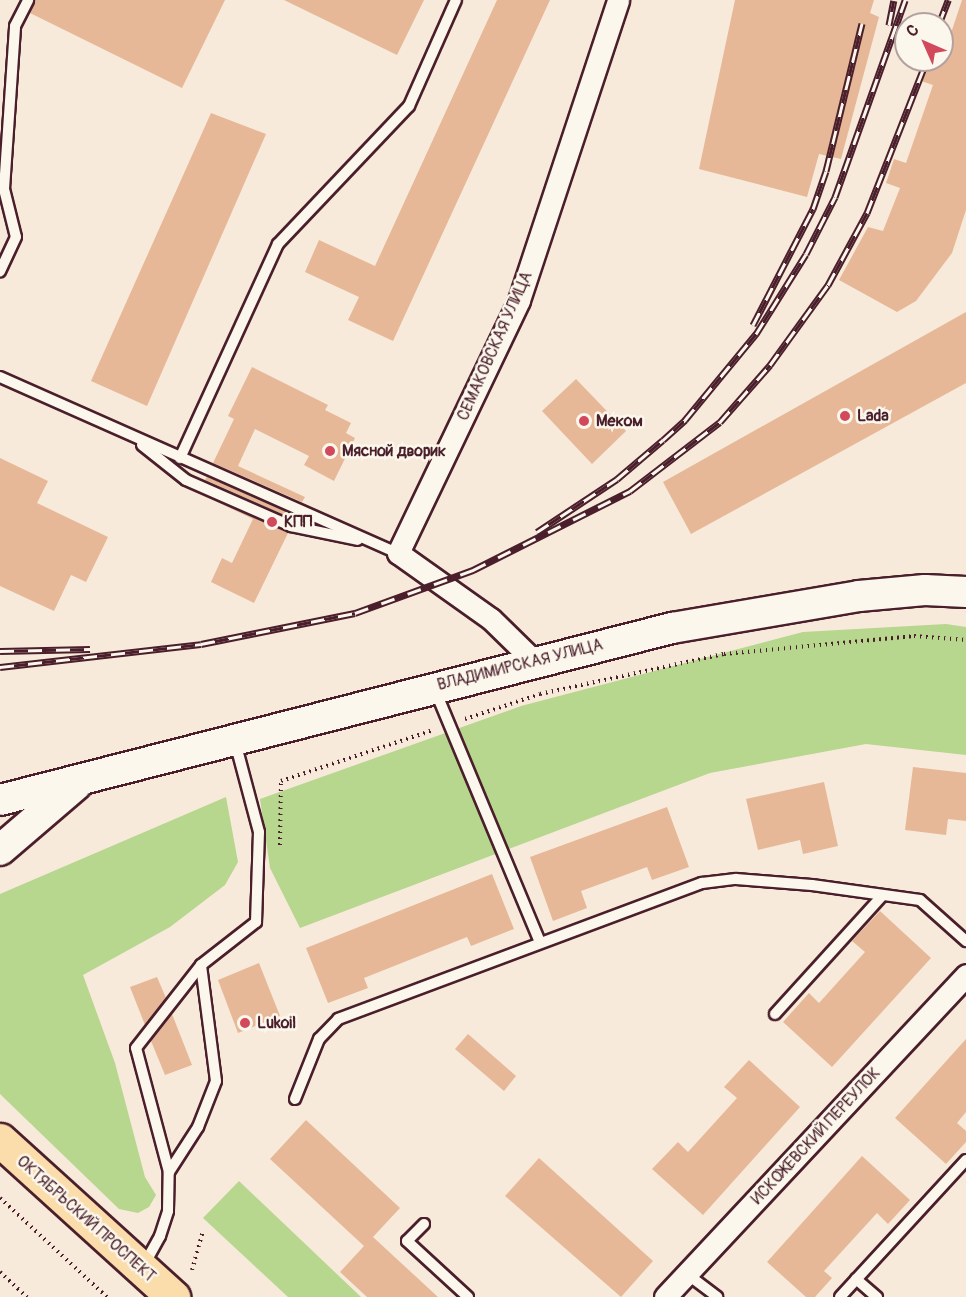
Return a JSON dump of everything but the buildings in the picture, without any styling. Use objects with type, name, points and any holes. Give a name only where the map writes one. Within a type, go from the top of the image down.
[{"type":"main road","name":"ВЛАДИМИРСКАЯ УЛИЦА","points":[[0,800],[534,661],[672,628],[859,596],[925,590],[966,592]]},
{"type":"main road","name":"ВЛАДИМИРСКАЯ УЛИЦА","points":[[0,850],[81,780]]},
{"type":"main road","name":"ОКТЯБРЬСКИЙ ПРОСПЕКТ","points":[[0,1140],[173,1297]]},
{"type":"street","name":"СЕМАКОВСКАЯ УЛИЦА","points":[[398,553],[519,300],[618,0]]},
{"type":"street","points":[[398,553],[482,611],[534,661]]},
{"type":"street","name":"ИСКОЖЕВСКИЙ ПЕРЕУЛОК","points":[[665,1297],[966,975]]},
{"type":"lane","points":[[0,272],[16,237],[2,188],[15,26],[28,0]]},
{"type":"lane","points":[[180,458],[278,244],[409,106],[456,0]]},
{"type":"lane","points":[[0,377],[398,553]]},
{"type":"lane","points":[[135,438],[165,466],[186,480],[291,526],[370,541]]},
{"type":"lane","points":[[434,687],[540,942]]},
{"type":"lane","points":[[142,1269],[160,1236],[168,1211],[169,1172],[136,1048],[201,965],[256,922],[259,832],[234,739]]},
{"type":"lane","points":[[295,1099],[319,1039],[338,1019],[702,883],[736,879],[812,885],[920,900],[966,941]]},
{"type":"lane","points":[[774,1014],[882,896]]},
{"type":"lane","points":[[169,1172],[198,1127],[216,1081],[201,965]]},
{"type":"lane","points":[[840,1297],[966,1160]]},
{"type":"lane","points":[[424,1224],[407,1241],[468,1297]]},
{"type":"lane","points":[[687,1274],[717,1297]]},
{"type":"lane","points":[[856,1279],[877,1297]]},
{"type":"path","points":[[280,845],[281,781],[540,694],[724,654],[914,636],[966,640]]},
{"type":"path","points":[[0,1198],[107,1297]]},
{"type":"path","points":[[192,1270],[203,1231]]},
{"type":"path","points":[[0,1272],[27,1297]]},
{"type":"green space","points":[[946,624],[966,627],[966,755],[866,744],[710,773],[300,928],[270,868],[260,799],[521,706],[803,632]]},
{"type":"green space","points":[[226,797],[238,862],[225,885],[170,927],[83,975],[115,1063],[145,1177],[156,1195],[149,1207],[138,1213],[119,1209],[0,1094],[0,894]]},
{"type":"green space","points":[[239,1181],[361,1297],[288,1297],[203,1218]]},
{"type":"railway","points":[[889,25],[894,0]]},
{"type":"railway","points":[[537,532],[617,479],[663,440],[685,420],[756,334],[806,254],[835,197],[905,0]]},
{"type":"railway","points":[[944,12],[948,0]]},
{"type":"railway","points":[[753,325],[813,209],[826,171],[862,23]]},
{"type":"railway","points":[[0,667],[201,644],[355,613],[473,570],[630,491],[720,422],[770,365],[828,285],[867,213],[922,72]]},
{"type":"railway","points":[[0,651],[90,649]]},
{"type":"place","name":"Lada","points":[[845,416]]},
{"type":"place","name":"Меком","points":[[584,421]]},
{"type":"place","name":"Мясной дворик","points":[[330,451]]},
{"type":"place","name":"КПП","points":[[272,522]]},
{"type":"place","name":"Lukoil","points":[[245,1023]]}]
